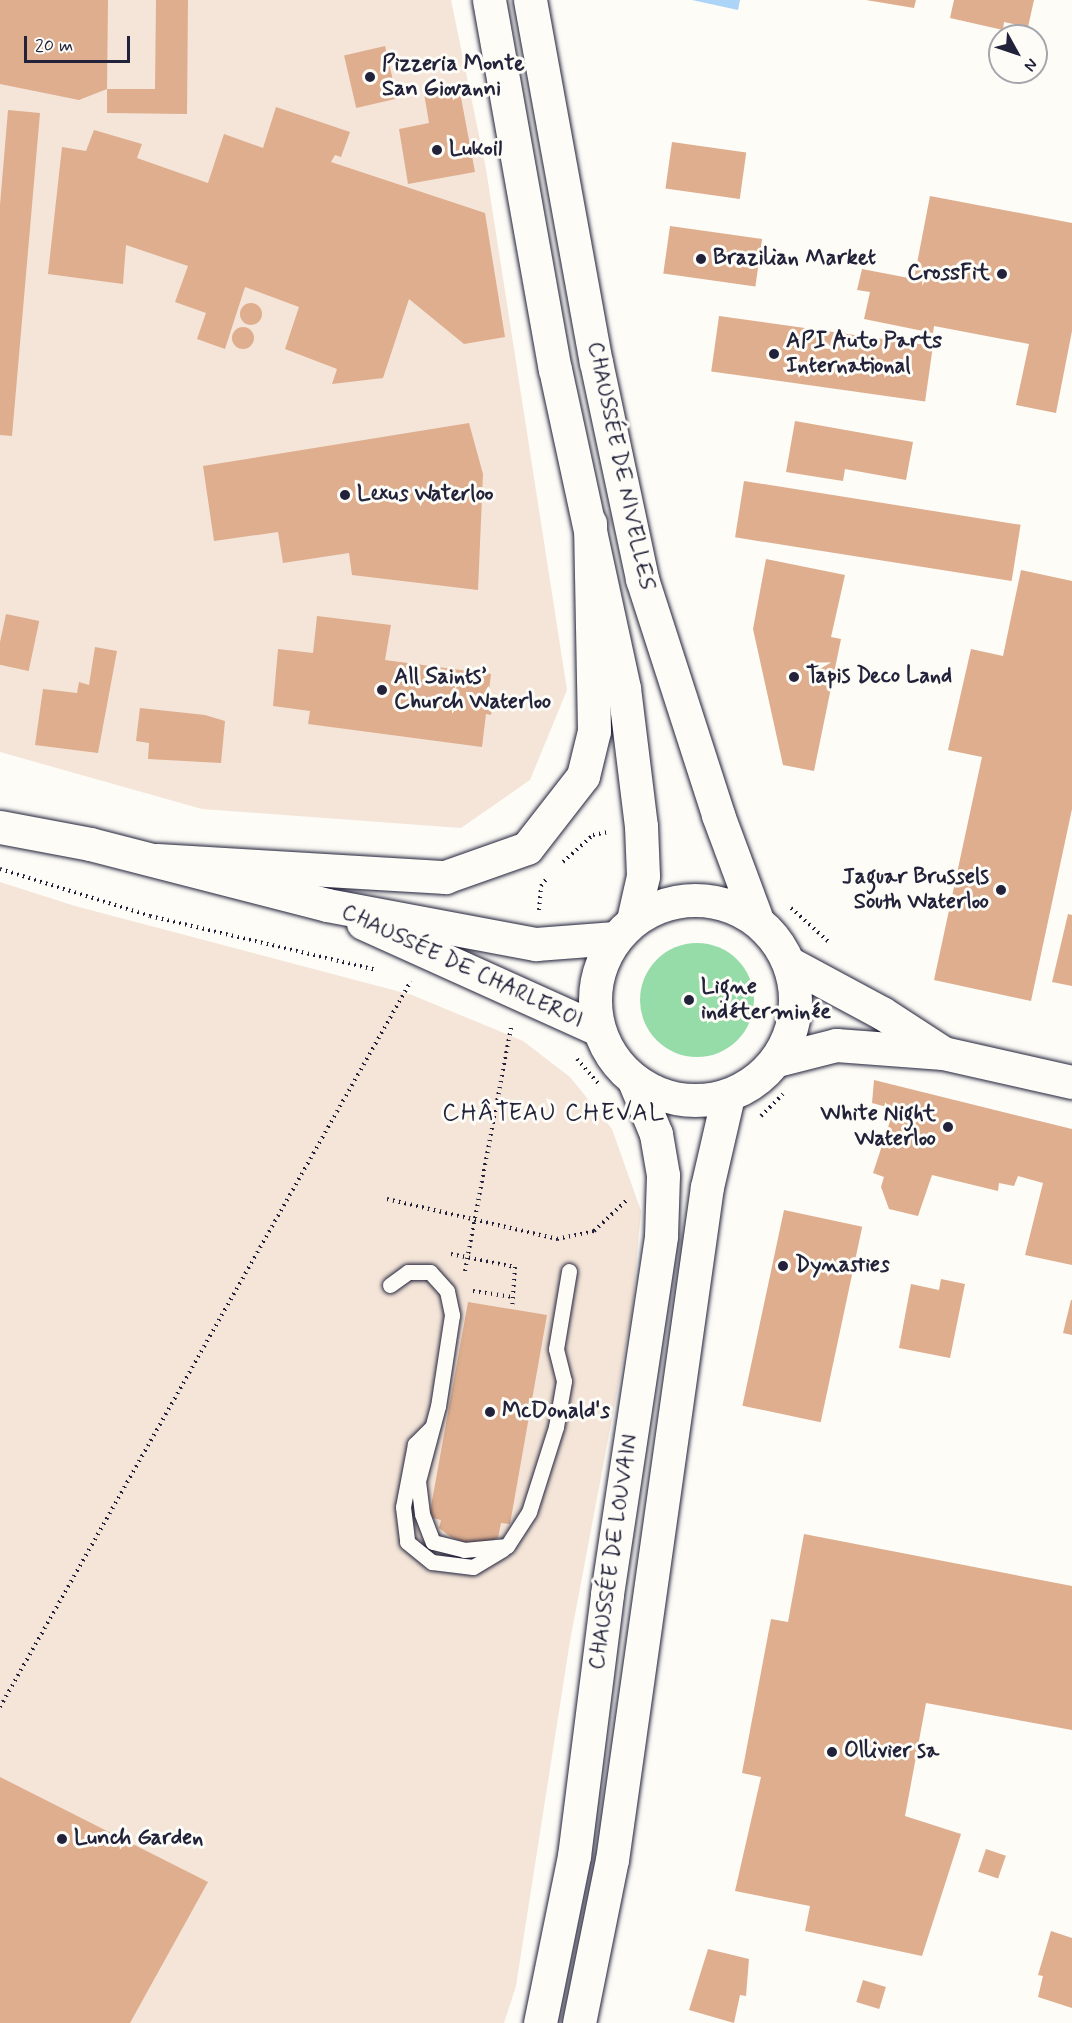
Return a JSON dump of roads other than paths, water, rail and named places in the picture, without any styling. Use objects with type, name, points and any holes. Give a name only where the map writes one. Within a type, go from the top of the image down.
[{"type":"main road","name":"CHAUSSÉE DE NIVELLES","points":[[489,0],[555,369],[624,688],[641,826],[643,876],[624,929]]},
{"type":"main road","name":"CHAUSSÉE DE NIVELLES","points":[[530,0],[596,362],[642,579],[718,815],[757,920]]},
{"type":"main road","points":[[157,860],[445,877],[527,848],[583,776],[594,731],[590,523]]},
{"type":"main road","name":"CHAUSSÉE DE CHARLEROI","points":[[0,804],[90,844]]},
{"type":"main road","name":"CHAUSSÉE DE CHARLEROI","points":[[0,827],[90,844],[327,905],[536,944],[624,929]]},
{"type":"main road","points":[[688,900],[718,902],[757,920],[772,934],[789,963],[796,996],[792,1030],[777,1060],[755,1081],[728,1096],[686,1100],[664,1097],[635,1083],[612,1059],[598,1029],[594,997],[600,966],[624,929],[659,906],[688,900]]},
{"type":"main road","name":"CHAUSSÉE DE CHARLEROI","points":[[327,905],[425,954],[598,1029]]},
{"type":"main road","points":[[789,963],[882,1013],[943,1053]]},
{"type":"main road","points":[[777,1060],[836,1045],[943,1053],[1072,1082]]},
{"type":"main road","name":"CHAUSSÉE DE LOUVAIN","points":[[540,2023],[574,1856],[607,1594],[661,1236],[663,1175],[657,1134],[635,1083]]},
{"type":"main road","name":"CHAUSSÉE DE LOUVAIN","points":[[579,2023],[612,1860],[707,1187],[728,1096]]},
{"type":"lane","points":[[433,1425],[415,1444],[402,1507],[407,1542],[432,1562],[473,1567],[507,1546],[529,1512],[556,1427],[564,1381],[556,1349],[569,1271]]},
{"type":"lane","points":[[390,1285],[408,1272],[430,1272],[447,1291],[452,1316],[433,1425],[418,1481],[422,1514],[434,1542],[464,1550],[507,1546]]},
{"type":"water","points":[[692,0],[740,0],[738,10]]},
{"type":"place","name":"Pizzeria Monte San Giovanni","points":[[370,77]]},
{"type":"place","name":"Lukoil","points":[[437,150]]},
{"type":"place","name":"Brazilian Market","points":[[701,259]]},
{"type":"place","name":"CrossFit","points":[[1002,274]]},
{"type":"place","name":"API Auto Parts International","points":[[774,354]]},
{"type":"place","name":"Lexus Waterloo","points":[[345,495]]},
{"type":"place","name":"Tapis Deco Land","points":[[794,677]]},
{"type":"place","name":"All Saints’ Church Waterloo","points":[[382,690]]},
{"type":"place","name":"Jaguar Brussels South Waterloo","points":[[1001,890]]},
{"type":"place","name":"Ligne indéterminée","points":[[689,1000]]},
{"type":"place","name":"White Night Waterloo","points":[[948,1127]]},
{"type":"place","name":"Dynasties","points":[[783,1266]]},
{"type":"place","name":"McDonald's","points":[[490,1412]]},
{"type":"place","name":"Ollivier sa","points":[[832,1752]]},
{"type":"place","name":"Lunch Garden","points":[[62,1839]]},
{"type":"district","name":"CHÂTEAU CHEVAL","points":[[554,1114]]}]
